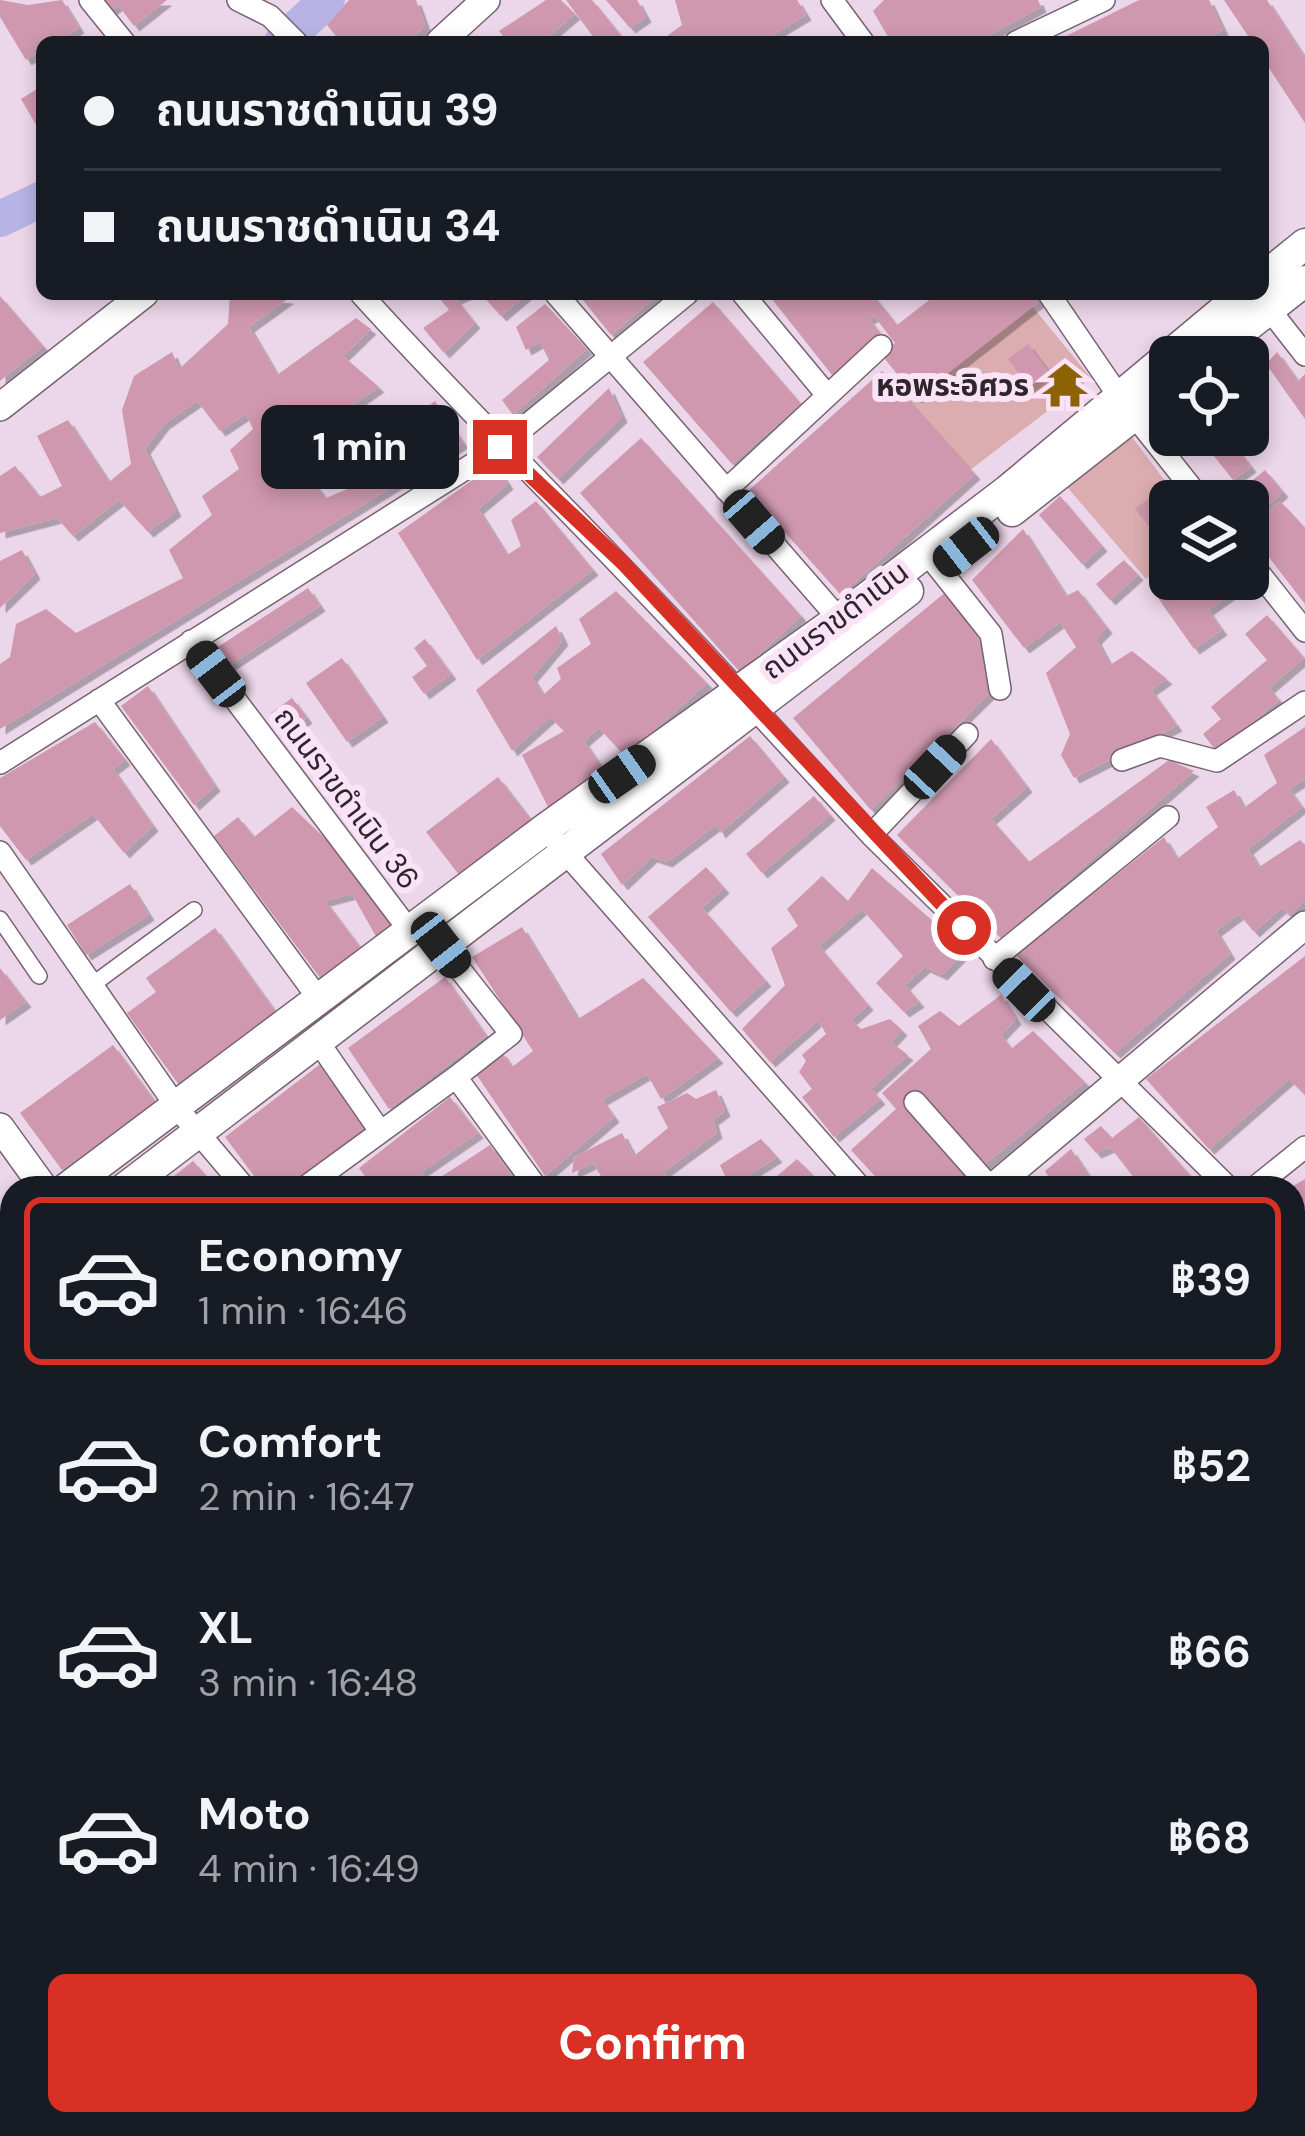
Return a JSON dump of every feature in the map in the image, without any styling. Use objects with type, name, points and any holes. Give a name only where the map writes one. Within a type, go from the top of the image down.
[{"type":"main road","points":[[1269,273],[1305,244]]},
{"type":"main road","name":"ถนนราขดำเนิน","points":[[1269,296],[1305,281]]},
{"type":"main road","name":"ถนนราขดำเนิน","points":[[1226,336],[1256,302]]},
{"type":"main road","name":"ถนนราขดำเนิน","points":[[84,1176],[748,701],[1256,302]]},
{"type":"main road","name":"ถนนราขดำเนิน","points":[[1126,405],[1149,396]]},
{"type":"main road","name":"ถนนราขดำเนิน","points":[[748,701],[838,619],[932,560]]},
{"type":"main road","name":"ถนนราขดำเนิน","points":[[141,1176],[317,1040],[426,934]]},
{"type":"street","points":[[90,0],[119,36]]},
{"type":"street","points":[[238,0],[270,16],[290,36]]},
{"type":"street","points":[[447,36],[486,0]]},
{"type":"street","points":[[832,0],[859,36]]},
{"type":"street","points":[[1029,36],[1104,0]]},
{"type":"street","points":[[0,407],[136,300]]},
{"type":"street","points":[[366,300],[500,447],[622,562],[871,835],[1216,1176]]},
{"type":"street","points":[[561,300],[838,619]]},
{"type":"street","points":[[0,763],[500,447],[680,300]]},
{"type":"street","points":[[748,300],[827,395]]},
{"type":"street","points":[[1053,300],[1185,480]]},
{"type":"street","points":[[1256,302],[1305,355]]},
{"type":"street","points":[[726,490],[881,346]]},
{"type":"street","points":[[932,560],[991,634],[1000,689]]},
{"type":"street","points":[[1269,586],[1305,631]]},
{"type":"street","name":"ถนนราขดำเนิน 36","points":[[190,641],[511,1034],[456,1077]]},
{"type":"street","points":[[99,700],[321,1002]]},
{"type":"street","points":[[1122,760],[1160,746],[1217,761],[1305,702]]},
{"type":"street","points":[[871,835],[967,734]]},
{"type":"street","points":[[994,959],[1168,817]]},
{"type":"street","points":[[555,841],[850,1176]]},
{"type":"street","points":[[0,852],[178,1109],[235,1176]]},
{"type":"street","points":[[92,986],[194,910]]},
{"type":"street","points":[[0,920],[39,976]]},
{"type":"street","points":[[1005,1176],[1305,925]]},
{"type":"street","points":[[317,1040],[380,1131]]},
{"type":"street","points":[[320,1176],[456,1077],[528,1176]]},
{"type":"street","points":[[916,1102],[981,1176]]},
{"type":"street","points":[[0,1127],[35,1176]]},
{"type":"street","points":[[1269,1176],[1305,1147]]},
{"type":"shaded area","points":[[1027,300],[1091,378],[961,477],[901,401]]},
{"type":"shaded area","points":[[1132,437],[1164,480],[1149,480],[1149,577],[1146,579],[1067,487]]},
{"type":"building","points":[[0,0],[28,5],[62,0],[79,28],[66,36],[36,36],[36,54],[26,60],[0,17]]},
{"type":"building","points":[[101,0],[167,0],[134,26],[118,5],[110,11]]},
{"type":"building","points":[[349,0],[416,0],[425,25],[415,36],[336,36],[327,25]]},
{"type":"building","points":[[546,0],[561,0],[575,14],[549,36],[503,36],[499,31]]},
{"type":"building","points":[[566,0],[592,0],[621,36],[593,36]]},
{"type":"building","points":[[606,0],[637,0],[646,17],[630,28]]},
{"type":"building","points":[[675,0],[797,0],[806,15],[771,36],[667,36],[682,25]]},
{"type":"building","points":[[884,0],[1038,0],[1041,7],[988,36],[888,36],[873,11]]},
{"type":"building","points":[[1139,0],[1209,0],[1223,30],[1211,36],[1066,36]]},
{"type":"building","points":[[1224,0],[1267,0],[1305,58],[1305,123],[1269,68],[1269,36],[1248,36]]},
{"type":"building","points":[[36,90],[36,125],[21,99]]},
{"type":"building","points":[[0,296],[43,346],[0,381]]},
{"type":"building","points":[[230,300],[286,300],[249,327],[277,375],[356,318],[371,329],[343,356],[379,387],[288,450],[326,498],[374,478],[359,458],[435,401],[463,443],[0,729],[0,664],[10,657],[16,624],[46,609],[76,633],[183,578],[169,550],[212,515],[202,496],[239,469],[230,450],[253,429],[246,414],[220,431],[197,401],[164,424],[145,449],[176,511],[148,532],[119,500],[73,536],[57,518],[0,533],[0,476],[15,466],[40,497],[62,486],[37,436],[68,420],[109,482],[131,464],[122,410],[134,376],[172,352],[179,369],[228,324]]},
{"type":"building","points":[[441,300],[457,300],[475,323],[444,353],[423,328],[449,310]]},
{"type":"building","points":[[486,300],[520,300],[501,316]]},
{"type":"building","points":[[583,300],[652,300],[611,335]]},
{"type":"building","points":[[773,300],[877,300],[897,325],[929,300],[1040,301],[916,398],[881,354],[895,343],[874,316],[869,319],[882,336],[832,375]]},
{"type":"building","points":[[713,302],[801,404],[732,464],[643,362]]},
{"type":"building","points":[[545,304],[587,349],[513,415],[502,400],[549,360],[540,342],[526,350],[516,327]]},
{"type":"building","points":[[1028,344],[1049,372],[1029,387],[1008,359]]},
{"type":"building","points":[[1277,352],[1298,381],[1305,374],[1305,419],[1269,368]]},
{"type":"building","points":[[882,371],[975,474],[841,595],[748,491]]},
{"type":"building","points":[[609,388],[622,417],[558,479],[537,457]]},
{"type":"building","points":[[641,438],[801,616],[740,672],[580,493]]},
{"type":"building","points":[[1214,456],[1243,456],[1251,467],[1233,480]]},
{"type":"building","points":[[495,464],[508,484],[478,509],[507,555],[521,546],[511,520],[536,501],[593,570],[477,660],[398,533]]},
{"type":"building","points":[[1265,470],[1283,492],[1269,504],[1269,480],[1253,480]]},
{"type":"building","points":[[1060,496],[1102,546],[1082,564],[1039,515]]},
{"type":"building","points":[[1149,498],[1149,527],[1135,509]]},
{"type":"building","points":[[1280,501],[1305,528],[1305,604],[1269,557],[1269,511]]},
{"type":"building","points":[[1023,529],[1066,596],[1078,590],[1107,628],[1096,639],[1110,665],[1132,651],[1167,679],[1151,690],[1177,726],[1074,778],[1061,755],[1070,734],[1046,673],[1076,647],[1060,622],[1024,648],[972,580]]},
{"type":"building","points":[[22,550],[35,574],[0,608],[0,561]]},
{"type":"building","points":[[1124,560],[1138,575],[1110,600],[1096,584]]},
{"type":"building","points":[[308,588],[320,606],[230,665],[218,647]]},
{"type":"building","points":[[616,591],[707,683],[625,756],[599,728],[584,741],[601,767],[551,813],[522,755],[564,731],[550,717],[512,751],[476,690],[556,626],[563,640],[532,677],[543,695],[561,679],[557,668],[591,644],[579,619]]},
{"type":"building","points":[[947,591],[990,659],[995,688],[871,810],[793,718]]},
{"type":"building","points":[[1159,600],[1222,600],[1208,610],[1222,630],[1194,649]]},
{"type":"building","points":[[1267,615],[1304,658],[1269,688],[1279,700],[1217,752],[1203,734],[1221,719],[1211,707],[1267,660],[1245,634]]},
{"type":"building","points":[[425,639],[451,674],[424,694],[412,677],[427,666],[414,648]]},
{"type":"building","points":[[342,658],[383,717],[347,742],[306,683]]},
{"type":"building","points":[[148,686],[215,786],[194,805],[121,706]]},
{"type":"building","points":[[292,698],[307,718],[286,733],[271,713]]},
{"type":"building","points":[[95,722],[125,760],[113,769],[153,826],[124,853],[93,814],[26,860],[0,826],[0,778]]},
{"type":"building","points":[[1305,727],[1305,779],[1289,789],[1302,807],[1248,849],[1259,867],[1300,840],[1305,845],[1305,900],[1290,915],[1281,908],[1254,932],[1239,914],[1216,931],[1230,954],[1115,1053],[1016,955],[1164,837],[1177,859],[1218,827],[1206,807],[1234,790],[1244,808],[1277,783],[1264,755]]},
{"type":"building","points":[[750,736],[784,777],[720,833],[716,825],[667,862],[652,857],[622,885],[601,854]]},
{"type":"building","points":[[991,739],[1027,787],[991,819],[1029,862],[1169,760],[1194,771],[1001,938],[897,835]]},
{"type":"building","points":[[498,777],[532,821],[460,876],[426,832]]},
{"type":"building","points":[[814,796],[830,815],[762,873],[746,854]]},
{"type":"building","points":[[292,807],[335,848],[393,926],[378,940],[352,894],[325,901],[365,954],[321,979],[214,836],[238,817],[254,837]]},
{"type":"building","points":[[706,867],[724,888],[702,908],[766,981],[731,1012],[648,917]]},
{"type":"building","points":[[872,868],[966,950],[942,975],[925,967],[905,985],[919,1002],[904,1012],[876,983],[903,956],[862,909],[819,946],[868,1005],[851,1020],[861,1029],[890,1019],[902,1030],[891,1042],[908,1055],[871,1089],[880,1099],[834,1137],[802,1097],[812,1089],[799,1072],[806,1061],[802,1055],[826,1034],[818,1020],[770,1062],[742,1029],[785,985],[771,948],[798,926],[787,909],[822,876],[848,901]]},
{"type":"building","points":[[130,884],[149,915],[86,955],[67,925]]},
{"type":"building","points":[[522,927],[578,1019],[643,978],[718,1058],[661,1099],[647,1074],[602,1100],[614,1117],[545,1176],[476,1074],[501,1051],[512,1067],[533,1051],[472,957]]},
{"type":"building","points":[[215,928],[277,1014],[179,1085],[127,1013],[156,992],[146,978]]},
{"type":"building","points":[[1305,956],[1305,1095],[1289,1079],[1209,1149],[1146,1079]]},
{"type":"building","points":[[0,968],[26,1002],[0,1020]]},
{"type":"building","points":[[445,977],[486,1036],[389,1109],[348,1048]]},
{"type":"building","points":[[1001,995],[1016,1019],[1001,1035],[1011,1049],[1033,1031],[1085,1082],[971,1176],[875,1176],[851,1150],[896,1109],[882,1093],[931,1049],[918,1026],[940,1011],[959,1026]]},
{"type":"building","points":[[113,1045],[155,1102],[62,1170],[20,1113]]},
{"type":"building","points":[[323,1062],[374,1129],[312,1176],[254,1176],[225,1137]]},
{"type":"building","points":[[716,1090],[725,1111],[713,1120],[717,1133],[664,1172],[665,1176],[601,1176],[593,1163],[572,1173],[574,1157],[622,1133],[634,1156],[668,1128],[657,1107],[687,1093],[696,1099]]},
{"type":"building","points":[[450,1097],[478,1133],[421,1172],[424,1176],[365,1176],[359,1168]]},
{"type":"building","points":[[1139,1117],[1191,1176],[1133,1176],[1110,1147],[1096,1153],[1084,1139],[1101,1126],[1112,1138]]},
{"type":"building","points":[[761,1139],[777,1157],[747,1176],[725,1176],[720,1165]]},
{"type":"building","points":[[490,1145],[512,1176],[442,1176]]},
{"type":"building","points":[[1071,1149],[1089,1176],[1048,1176],[1045,1171]]},
{"type":"building","points":[[797,1159],[811,1173],[808,1176],[777,1176]]},
{"type":"building","points":[[193,1161],[206,1176],[174,1176]]},
{"type":"waterway","points":[[288,36],[327,0]]},
{"type":"waterway","points":[[0,219],[36,202]]},
{"type":"place","name":"หอพระอิศวร","points":[[1065,385]]},
{"type":"route","points":[[500,447],[622,562],[871,835],[964,928]]}]
